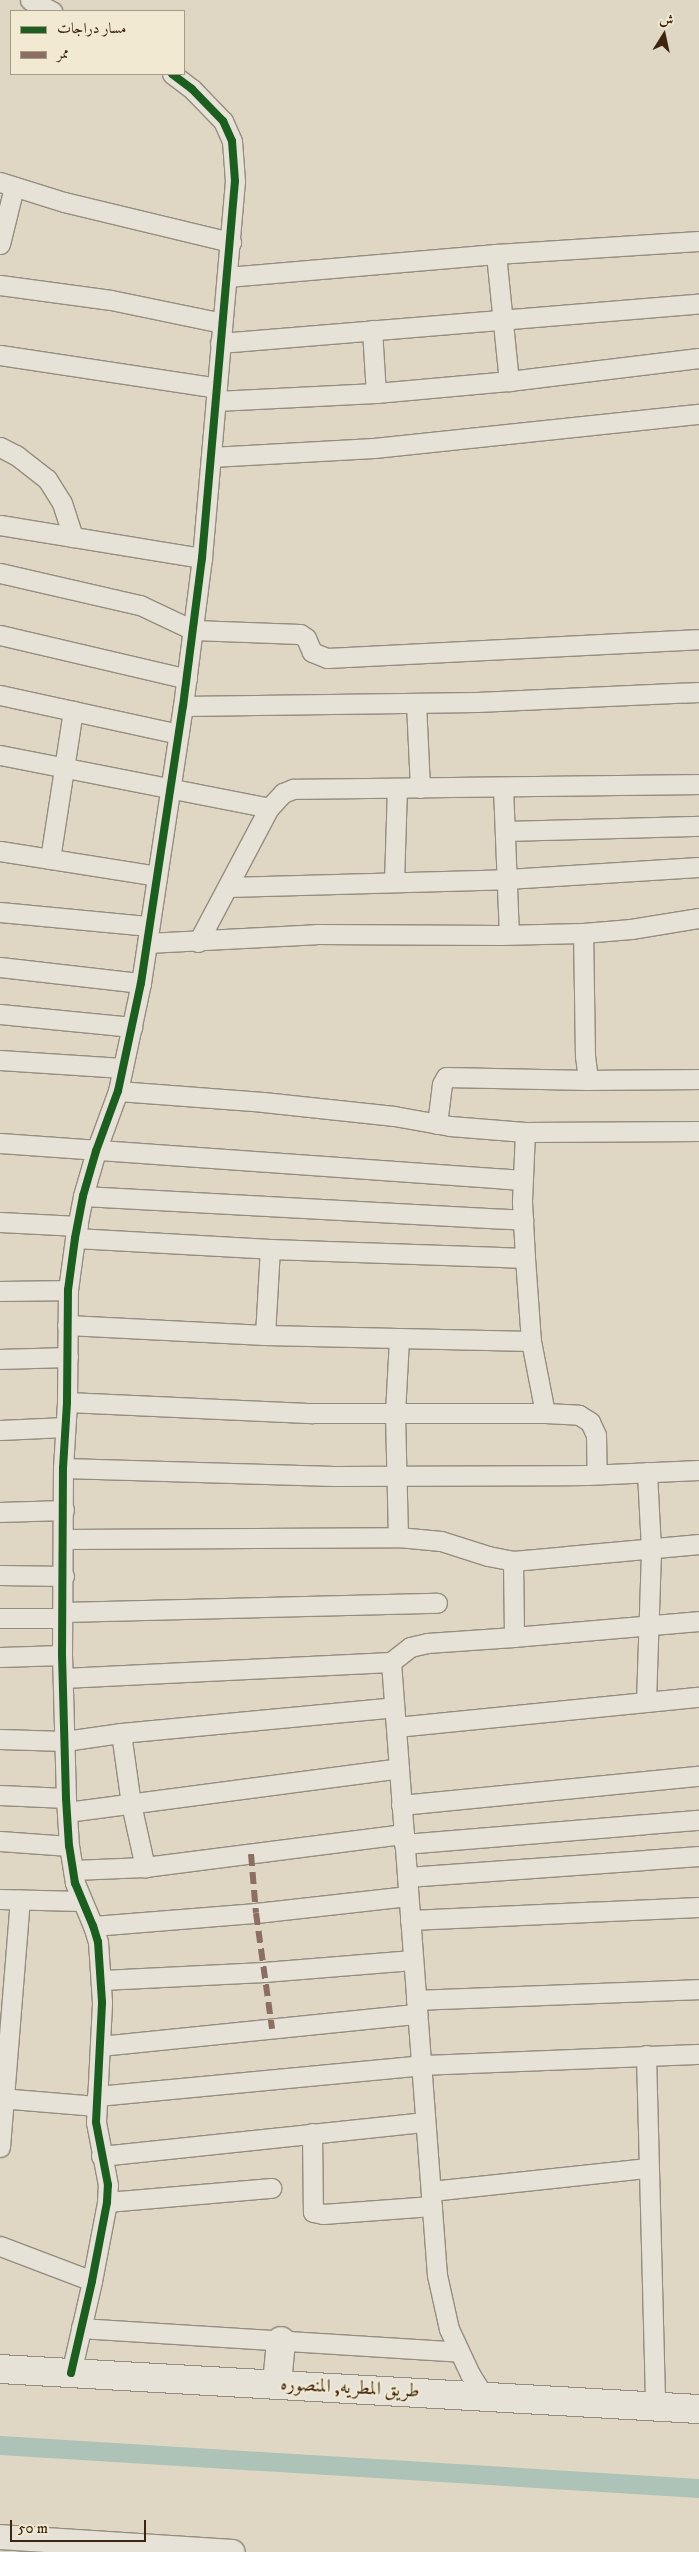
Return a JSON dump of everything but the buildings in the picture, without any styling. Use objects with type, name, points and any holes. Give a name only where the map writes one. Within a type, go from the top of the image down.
[{"type":"main road","points":[[278,2384],[281,2341]]},
{"type":"main road","name":"طريق المطريه, المنصوره","points":[[0,2369],[699,2409]]},
{"type":"street","points":[[30,0],[50,10]]},
{"type":"street","points":[[71,2373],[92,2281],[107,2202],[108,2186],[101,2156],[97,2101],[102,1980],[98,1942],[93,1926],[81,1901],[73,1870],[66,1805],[62,1655],[64,1576],[63,1468],[67,1402],[68,1290],[83,1196],[96,1151],[118,1091],[141,983],[179,734],[202,558],[235,181],[232,141],[223,121],[192,89],[173,75]]},
{"type":"street","points":[[0,244],[7,185],[178,231],[231,242]]},
{"type":"street","points":[[227,277],[496,254],[699,241]]},
{"type":"street","points":[[496,254],[509,381]]},
{"type":"street","points":[[0,285],[111,300],[222,323]]},
{"type":"street","points":[[220,343],[699,304]]},
{"type":"street","points":[[372,330],[376,393]]},
{"type":"street","points":[[0,356],[217,394],[376,393],[509,381],[699,358]]},
{"type":"street","points":[[211,457],[374,448],[699,414]]},
{"type":"street","points":[[0,447],[16,455],[47,478],[62,503],[73,537]]},
{"type":"street","points":[[0,525],[202,558]]},
{"type":"street","points":[[0,573],[140,605],[193,630],[300,634],[306,638],[312,652],[327,658],[699,639]]},
{"type":"street","points":[[0,635],[187,679]]},
{"type":"street","points":[[183,706],[416,703],[699,692]]},
{"type":"street","points":[[0,695],[179,734]]},
{"type":"street","points":[[416,703],[420,788]]},
{"type":"street","points":[[50,858],[73,711]]},
{"type":"street","points":[[1,760],[65,768],[269,808]]},
{"type":"street","points":[[198,942],[269,808],[283,793],[293,789],[699,784]]},
{"type":"street","points":[[503,787],[509,934]]},
{"type":"street","points":[[394,882],[397,788]]},
{"type":"street","points":[[505,831],[699,826]]},
{"type":"street","points":[[0,851],[157,876]]},
{"type":"street","points":[[228,887],[507,879],[699,867]]},
{"type":"street","points":[[0,912],[198,942],[316,934],[583,932],[631,929],[699,918]]},
{"type":"street","points":[[583,932],[585,1056],[588,1080]]},
{"type":"street","points":[[0,967],[141,983]]},
{"type":"street","points":[[0,1014],[132,1027]]},
{"type":"street","points":[[0,1060],[123,1068]]},
{"type":"street","points":[[437,1124],[442,1084],[446,1078],[699,1079]]},
{"type":"street","points":[[118,1091],[263,1102],[394,1116],[437,1124],[525,1132],[699,1131]]},
{"type":"street","points":[[525,1132],[522,1220],[531,1341],[545,1413]]},
{"type":"street","points":[[0,1143],[523,1180]]},
{"type":"street","points":[[83,1196],[522,1220]]},
{"type":"street","points":[[0,1222],[76,1232],[270,1249],[525,1258]]},
{"type":"street","points":[[265,1335],[270,1249]]},
{"type":"street","points":[[0,1291],[68,1290]]},
{"type":"street","points":[[67,1325],[265,1335],[531,1341]]},
{"type":"street","points":[[398,1537],[395,1476],[395,1413],[399,1338]]},
{"type":"street","points":[[0,1359],[68,1357]]},
{"type":"street","points":[[67,1402],[313,1413],[545,1413],[579,1415],[590,1422],[596,1436],[597,1474]]},
{"type":"street","points":[[0,1430],[65,1427]]},
{"type":"street","points":[[63,1468],[395,1476],[597,1474],[699,1470]]},
{"type":"street","points":[[646,1702],[652,1549],[647,1472]]},
{"type":"street","points":[[0,1512],[64,1510]]},
{"type":"street","points":[[64,1539],[398,1537],[441,1541],[513,1561],[699,1544]]},
{"type":"street","points":[[513,1561],[514,1637]]},
{"type":"street","points":[[0,1575],[64,1576]]},
{"type":"street","points":[[0,1618],[436,1604]]},
{"type":"street","points":[[63,1678],[391,1662],[410,1647],[427,1644],[699,1621]]},
{"type":"street","points":[[0,1657],[62,1655]]},
{"type":"street","points":[[391,1662],[437,2275],[442,2304],[458,2352],[484,2396]]},
{"type":"street","points":[[396,1727],[699,1697]]},
{"type":"street","points":[[0,1739],[65,1741],[394,1707]]},
{"type":"street","points":[[121,1734],[131,1804],[145,1867]]},
{"type":"street","points":[[0,1795],[66,1805],[131,1804],[399,1768]]},
{"type":"street","points":[[402,1805],[699,1776]]},
{"type":"street","points":[[73,1870],[145,1867],[404,1839],[699,1820]]},
{"type":"street","points":[[0,1841],[69,1846]]},
{"type":"street","points":[[407,1877],[699,1856]]},
{"type":"street","points":[[93,1926],[256,1913],[408,1896]]},
{"type":"street","points":[[0,1899],[81,1901]]},
{"type":"street","points":[[0,2147],[1,2098],[20,1900]]},
{"type":"street","points":[[410,1920],[699,1906]]},
{"type":"street","points":[[102,1980],[264,1972],[413,1960]]},
{"type":"street","points":[[100,2046],[417,2007],[699,1989]]},
{"type":"street","points":[[1,2098],[97,2101],[422,2065],[699,2054]]},
{"type":"street","points":[[646,2055],[655,2406]]},
{"type":"street","points":[[101,2156],[425,2122]]},
{"type":"street","points":[[312,2133],[312,2212],[323,2214],[648,2168]]},
{"type":"street","points":[[107,2202],[272,2188]]},
{"type":"street","points":[[0,2246],[92,2281]]},
{"type":"street","points":[[81,2328],[458,2352]]},
{"type":"street","points":[[0,2537],[233,2552]]},
{"type":"waterway","points":[[0,2445],[699,2488]]},
{"type":"marked path","points":[[251,1854],[256,1913],[272,2029]]},
{"type":"cycle path","points":[[71,2373],[92,2281],[107,2202],[108,2185],[96,2122],[102,2002],[98,1942],[75,1883],[69,1846],[66,1798],[62,1655],[63,1468],[67,1402],[68,1290],[83,1196],[96,1151],[118,1091],[141,983],[183,706],[202,558],[235,181],[232,141],[223,121],[192,89],[173,75]]}]
